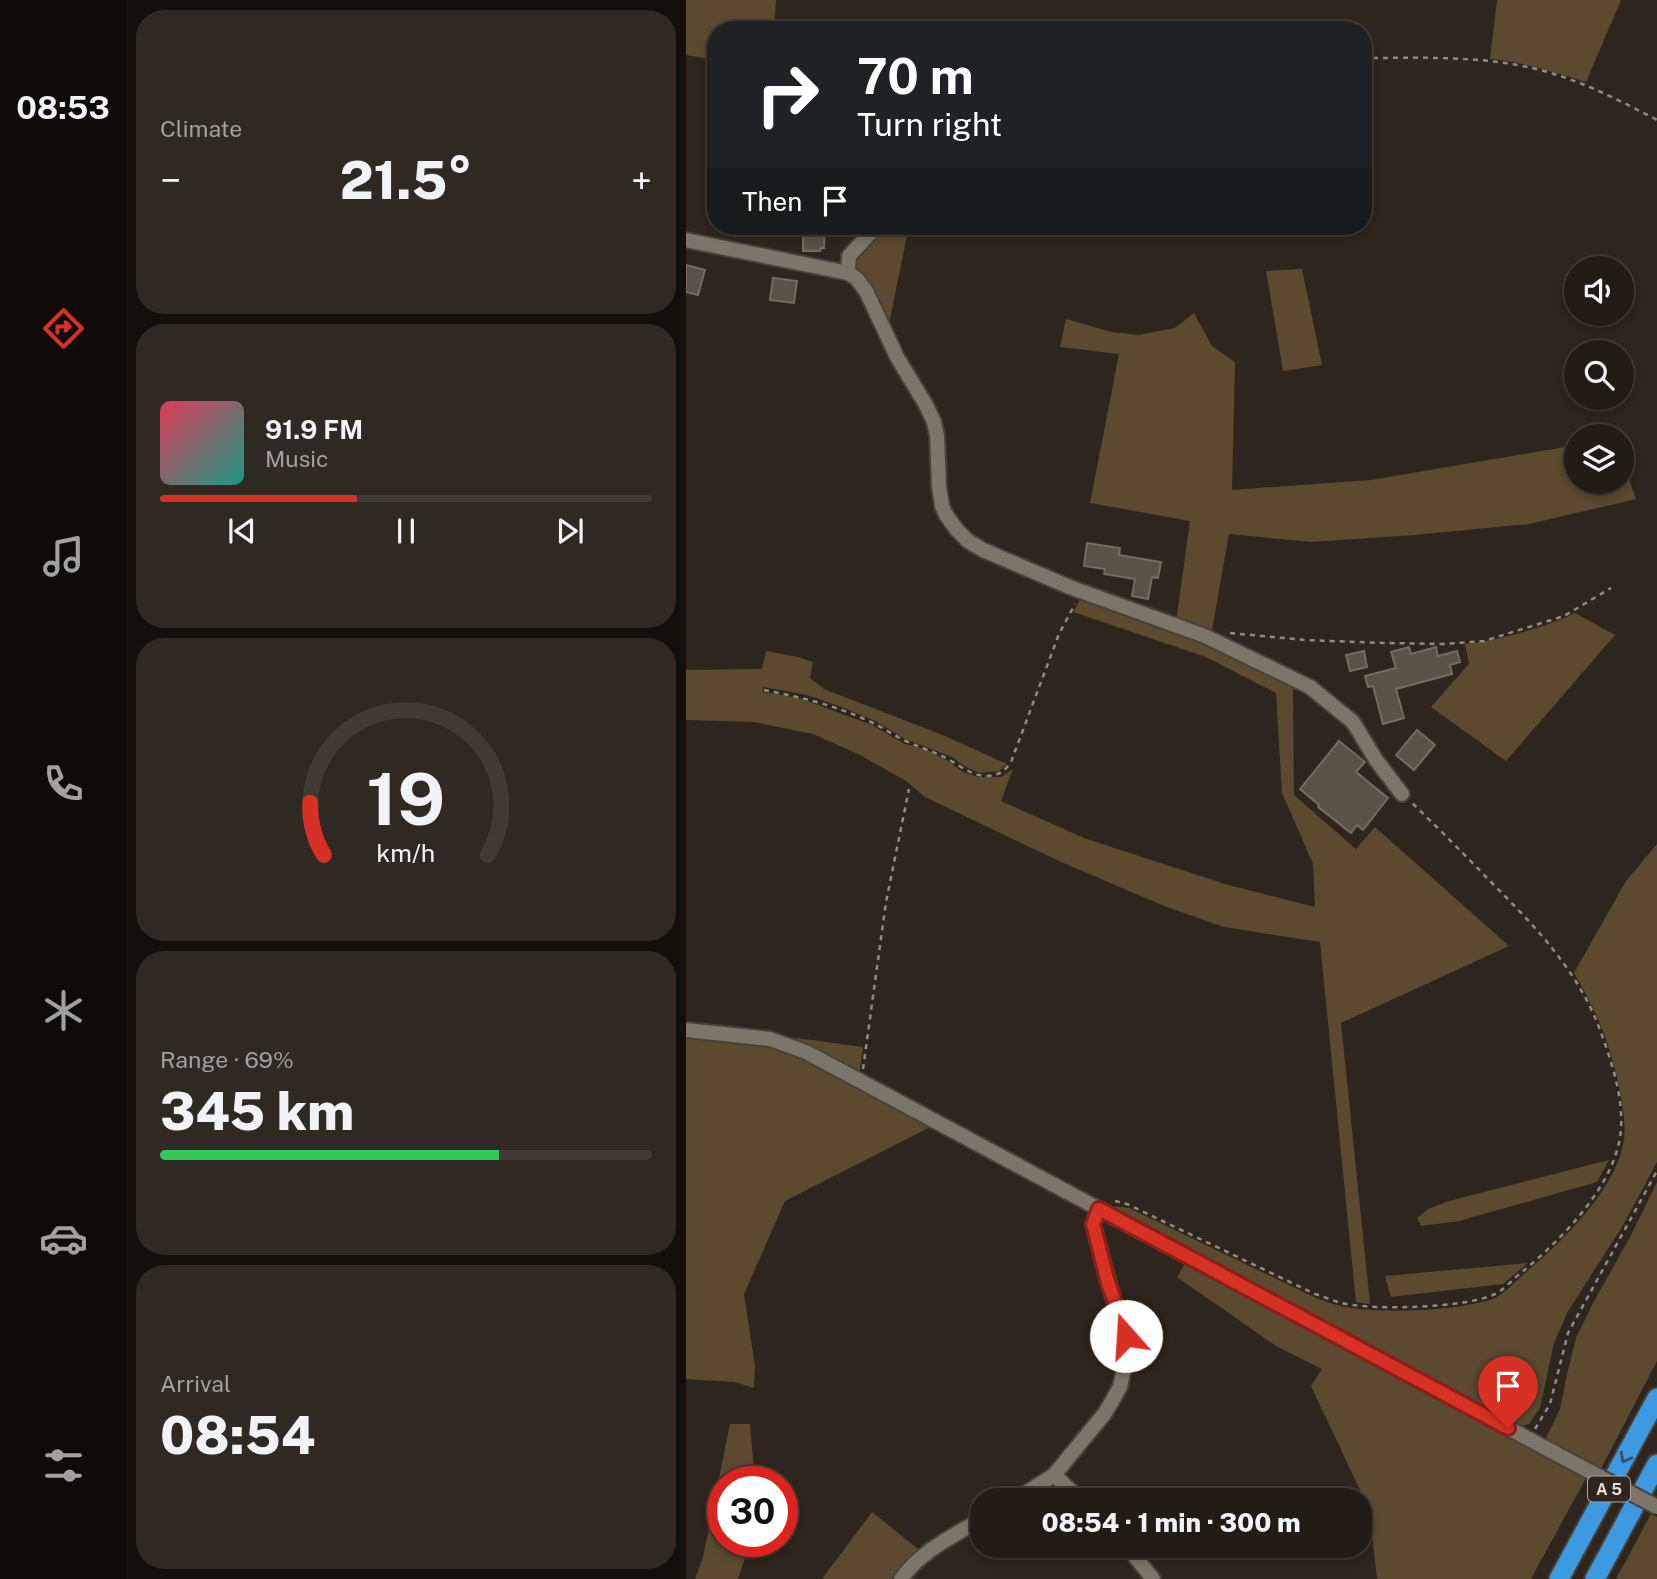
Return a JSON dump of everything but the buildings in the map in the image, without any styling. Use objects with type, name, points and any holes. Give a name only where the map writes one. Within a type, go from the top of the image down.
[{"type":"highway","name":"A 5","points":[[1559,1579],[1657,1398]]},
{"type":"highway","name":"A 5","points":[[1595,1579],[1657,1464]]},
{"type":"street","points":[[848,273],[849,256],[868,235]]},
{"type":"street","points":[[686,240],[848,273],[857,279],[866,291],[897,357],[934,422],[942,506],[957,530],[968,541],[1081,592],[1205,636],[1310,687],[1353,722],[1376,760],[1402,794]]},
{"type":"street","points":[[686,1030],[769,1039],[806,1052],[1657,1507]]},
{"type":"street","points":[[1034,1488],[1055,1475],[1105,1413],[1120,1387],[1126,1359],[1126,1336],[1093,1224],[1099,1209]]},
{"type":"street","points":[[1055,1475],[1069,1488]]},
{"type":"street","points":[[901,1579],[913,1563],[931,1549],[970,1526]]},
{"type":"street","points":[[1136,1558],[1153,1579]]},
{"type":"path","points":[[1372,58],[1421,58],[1522,66],[1586,85],[1657,120]]},
{"type":"path","points":[[1205,636],[1233,633],[1305,640],[1384,643],[1483,640],[1564,616],[1611,588]]},
{"type":"path","points":[[764,690],[802,697],[873,723],[966,770],[984,776],[998,774],[1005,771],[1011,762],[1059,634],[1081,592]]},
{"type":"path","points":[[861,1082],[886,902],[909,789]]},
{"type":"path","points":[[1099,1209],[1115,1201],[1127,1204],[1315,1294],[1344,1304],[1377,1307],[1455,1303],[1494,1295],[1547,1251],[1575,1222],[1602,1183],[1616,1154],[1621,1128],[1619,1096],[1599,1027],[1584,994],[1555,951],[1514,905],[1402,794]]},
{"type":"path","points":[[1529,1439],[1550,1404],[1568,1333],[1657,1171]]},
{"type":"shaded area","points":[[686,0],[776,0],[775,21],[707,21],[707,58],[686,55]]},
{"type":"shaded area","points":[[1497,0],[1621,0],[1586,82],[1526,65],[1490,59]]},
{"type":"shaded area","points":[[872,235],[907,235],[888,329],[851,269],[851,258]]},
{"type":"shaded area","points":[[1302,269],[1322,365],[1283,371],[1266,271]]},
{"type":"shaded area","points":[[1194,313],[1212,346],[1235,362],[1232,490],[1371,480],[1564,447],[1564,494],[1634,493],[1636,499],[1529,524],[1414,535],[1311,542],[1229,534],[1212,630],[1202,631],[1176,622],[1190,521],[1090,503],[1119,354],[1060,347],[1066,319],[1112,332],[1138,335],[1175,328]]},
{"type":"shaded area","points":[[1083,595],[1188,633],[1293,682],[1294,795],[1356,849],[1375,827],[1509,946],[1341,1023],[1370,1304],[1356,1302],[1320,942],[1224,927],[1164,906],[1059,861],[925,797],[906,781],[858,754],[813,734],[754,722],[686,720],[686,670],[762,669],[766,651],[798,657],[813,662],[810,678],[824,689],[945,736],[1007,764],[999,771],[979,773],[952,757],[905,739],[875,721],[844,708],[807,695],[763,687],[763,692],[799,698],[872,725],[905,744],[925,749],[963,772],[978,777],[1001,777],[1013,769],[1001,801],[1084,838],[1225,884],[1315,907],[1313,864],[1282,793],[1276,693],[1206,657],[1073,612]]},
{"type":"shaded area","points":[[1575,613],[1615,635],[1506,761],[1431,707],[1469,664],[1465,644],[1521,633]]},
{"type":"shaded area","points":[[1657,844],[1657,1162],[1622,1227],[1568,1311],[1554,1343],[1540,1408],[1529,1424],[1516,1427],[1114,1208],[1129,1208],[1338,1306],[1421,1310],[1463,1306],[1499,1296],[1554,1247],[1585,1214],[1611,1177],[1619,1158],[1624,1126],[1615,1070],[1601,1027],[1574,973],[1626,881]]},
{"type":"shaded area","points":[[686,1033],[763,1042],[807,1057],[934,1125],[785,1201],[744,1294],[755,1366],[754,1388],[734,1382],[686,1379]]},
{"type":"shaded area","points":[[761,1033],[863,1047],[859,1075]]},
{"type":"shaded area","points":[[1609,1160],[1597,1182],[1459,1221],[1421,1226],[1417,1218],[1428,1209],[1449,1201]]},
{"type":"shaded area","points":[[1657,1182],[1657,1361],[1601,1469],[1545,1440],[1560,1409],[1576,1338]]},
{"type":"shaded area","points":[[1186,1262],[1586,1478],[1531,1579],[1377,1579],[1372,1533],[1372,1488],[1359,1488],[1311,1386],[1322,1369],[1276,1346],[1177,1277]]},
{"type":"shaded area","points":[[1528,1263],[1503,1284],[1391,1297],[1385,1276]]},
{"type":"shaded area","points":[[730,1424],[750,1424],[754,1466],[721,1466]]},
{"type":"shaded area","points":[[872,1512],[922,1552],[898,1579],[822,1579]]},
{"type":"shaded area","points":[[1651,1514],[1657,1517],[1657,1579],[1616,1579]]},
{"type":"shaded area","points":[[707,1537],[707,1557],[745,1557],[738,1579],[695,1579]]},
{"type":"route","points":[[1126,1336],[1107,1279],[1093,1224],[1099,1209],[1508,1428]]}]
